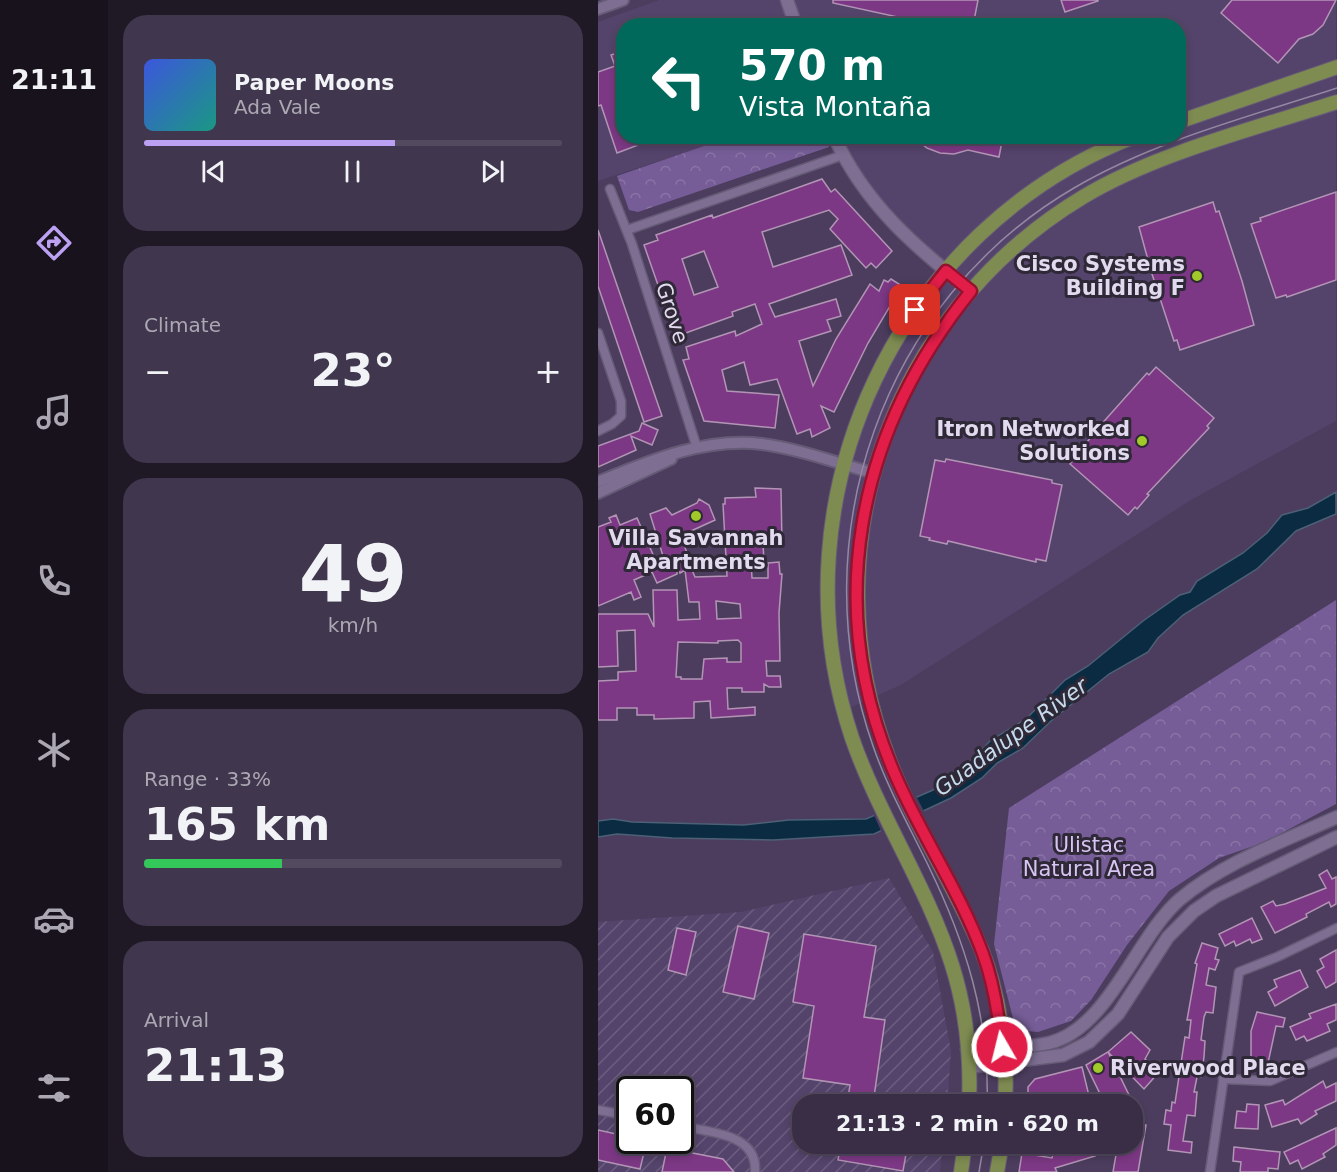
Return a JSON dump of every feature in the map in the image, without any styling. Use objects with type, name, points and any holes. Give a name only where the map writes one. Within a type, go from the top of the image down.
[{"type":"main road","points":[[787,0],[793,18]]},
{"type":"main road","points":[[1186,119],[1336,67]]},
{"type":"main road","points":[[1005,1094],[1002,1047],[983,956],[896,777],[877,726],[861,662],[857,608],[861,537],[873,473],[888,428],[914,372],[971,291],[1037,228],[1109,182],[1164,159],[1336,102]]},
{"type":"main road","points":[[838,144],[861,186],[887,218],[971,291]]},
{"type":"main road","points":[[969,1094],[967,1049],[952,966],[935,921],[868,779],[852,736],[836,667],[829,605],[832,513],[842,465],[859,415],[877,374],[904,327],[946,271],[991,226],[1039,188],[1096,154],[1118,144]]},
{"type":"main road","points":[[967,1049],[1050,1042],[1072,1033],[1106,999],[1150,933],[1178,901],[1212,875],[1336,817]]},
{"type":"main road","points":[[969,1067],[1063,1054],[1089,1042],[1118,1014],[1168,937],[1194,911],[1216,896],[1336,837]]},
{"type":"main road","points":[[961,1172],[963,1154]]},
{"type":"main road","points":[[997,1172],[1000,1154]]},
{"type":"street","points":[[598,9],[623,0]]},
{"type":"street","points":[[627,230],[843,155]]},
{"type":"street","name":"Grove","points":[[610,189],[627,230],[692,449]]},
{"type":"street","points":[[598,333],[621,401],[621,416],[598,431]]},
{"type":"street","points":[[598,482],[649,461],[692,449],[736,443],[762,444],[873,473]]},
{"type":"street","points":[[598,493],[651,471],[692,449]]},
{"type":"street","points":[[1210,1172],[1239,972],[1277,957],[1336,928]]},
{"type":"street","points":[[1223,1079],[1270,1081],[1336,1052]]},
{"type":"street","points":[[598,1110],[616,1113]]},
{"type":"street","points":[[694,1129],[730,1136],[740,1141],[753,1156],[755,1172]]},
{"type":"shaded area","points":[[659,0],[1336,0],[1336,421],[1191,500],[901,685],[845,710],[833,642],[831,525],[868,394],[946,271],[866,193],[839,144],[1186,144],[1186,18],[616,18],[616,144],[712,144],[598,181],[598,22]]},
{"type":"shaded area","points":[[889,878],[933,952],[951,1051],[948,1094],[792,1094],[792,1154],[942,1154],[940,1172],[598,1172],[598,922],[741,912]]},
{"type":"green space","points":[[710,144],[828,144],[829,147],[638,212],[629,210],[617,176]]},
{"type":"green space","name":"Ulistac Natural Area","points":[[1336,600],[1336,804],[1265,842],[1219,858],[1169,891],[1127,945],[1091,1000],[1071,1021],[1038,1032],[1016,1030],[994,944],[1009,808]]},
{"type":"water","name":"Guadalupe River","points":[[1336,492],[1336,514],[1296,531],[1257,569],[1183,615],[1158,638],[1148,652],[1109,674],[1051,721],[1023,748],[997,763],[982,778],[951,798],[874,834],[773,840],[672,838],[617,834],[598,837],[598,821],[613,819],[632,822],[744,825],[789,820],[866,819],[933,790],[957,769],[973,759],[991,740],[1026,719],[1065,680],[1088,666],[1143,621],[1180,595],[1190,592],[1197,581],[1243,553],[1267,533],[1282,515],[1308,508]]},
{"type":"pier","points":[[915,794],[925,813],[882,833],[873,813]]},
{"type":"building","points":[[833,0],[978,0],[975,18],[902,18],[833,3]]},
{"type":"building","points":[[1061,0],[1098,0],[1098,1],[1065,12]]},
{"type":"building","points":[[1232,0],[1336,0],[1323,25],[1313,34],[1299,39],[1278,63],[1221,13]]},
{"type":"building","points":[[616,53],[616,144],[638,145],[617,153],[601,105],[598,106],[598,72],[615,66],[611,55]]},
{"type":"building","points":[[922,144],[1001,144],[999,157],[968,150],[954,154],[940,153]]},
{"type":"building","points":[[822,179],[831,192],[835,189],[892,251],[876,268],[871,263],[866,268],[830,229],[838,219],[829,210],[762,232],[773,267],[841,245],[852,275],[769,304],[775,317],[836,299],[841,316],[827,320],[831,331],[799,341],[813,386],[836,339],[870,284],[879,291],[884,280],[888,282],[891,279],[902,286],[868,343],[834,412],[821,406],[830,428],[812,437],[810,429],[797,434],[777,379],[750,385],[744,362],[722,370],[727,391],[779,395],[775,428],[704,421],[683,360],[689,359],[686,347],[735,331],[736,336],[762,324],[755,304],[732,312],[733,316],[680,335],[677,324],[672,325],[644,245],[658,240],[656,235],[712,215],[713,218]],"holes":[[[704,251],[718,287],[694,295],[682,259]]]},
{"type":"building","points":[[1336,192],[1336,280],[1287,297],[1286,295],[1276,298],[1251,224],[1261,221],[1260,218]]},
{"type":"building","name":"Cisco Systems Building F","points":[[1213,202],[1216,212],[1219,211],[1254,325],[1180,350],[1177,340],[1174,341],[1139,227]]},
{"type":"building","points":[[598,230],[662,416],[644,422],[598,286]]},
{"type":"building","name":"Itron Networked Solutions","points":[[1156,367],[1214,418],[1207,426],[1209,428],[1147,494],[1149,495],[1137,509],[1135,507],[1128,515],[1070,464],[1098,428],[1147,373],[1149,375]]},
{"type":"building","points":[[642,423],[658,430],[652,445],[631,436],[636,450],[598,467],[598,446],[639,431]]},
{"type":"building","points":[[946,459],[1052,480],[1052,483],[1062,485],[1046,561],[1036,559],[1036,562],[948,541],[947,544],[929,540],[930,538],[920,536],[935,460],[945,462]]},
{"type":"building","points":[[755,488],[781,489],[782,544],[763,544],[764,561],[751,561],[752,578],[768,578],[768,563],[779,562],[780,574],[782,574],[779,613],[780,661],[766,661],[767,676],[780,676],[781,687],[769,687],[764,684],[764,692],[742,692],[742,688],[727,688],[728,709],[755,707],[755,715],[711,718],[710,701],[694,702],[694,718],[654,719],[654,715],[637,715],[637,708],[617,708],[617,720],[598,720],[598,681],[618,680],[618,672],[636,671],[635,630],[617,631],[618,666],[598,667],[598,614],[648,614],[654,627],[653,590],[677,590],[678,620],[700,619],[699,602],[689,602],[685,570],[680,573],[677,563],[677,574],[657,583],[652,572],[634,580],[641,597],[634,600],[631,592],[598,606],[598,527],[611,522],[609,518],[616,515],[620,525],[637,518],[655,559],[663,556],[650,514],[666,508],[672,515],[697,503],[699,499],[709,505],[715,520],[680,536],[691,562],[689,563],[695,577],[727,576],[723,504],[725,504],[725,498],[756,497]],"holes":[[[716,601],[740,604],[741,618],[717,619]],[[738,640],[741,643],[741,662],[727,662],[727,658],[704,659],[702,679],[676,677],[678,642],[718,643],[718,641]]]},
{"type":"building","points":[[1327,870],[1332,879],[1336,877],[1336,904],[1331,907],[1329,902],[1306,914],[1307,917],[1275,933],[1261,907],[1273,901],[1276,906],[1285,904],[1326,888],[1319,875]]},
{"type":"building","points":[[1252,918],[1262,939],[1252,943],[1250,939],[1236,946],[1234,941],[1225,946],[1219,934]]},
{"type":"building","points":[[738,926],[769,933],[754,999],[723,992]]},
{"type":"building","points":[[677,928],[696,932],[686,975],[668,970]]},
{"type":"building","points":[[804,934],[876,946],[864,1017],[885,1020],[874,1094],[849,1094],[850,1085],[803,1078],[814,1006],[793,1002]]},
{"type":"building","points":[[1202,943],[1218,948],[1215,959],[1219,960],[1215,970],[1209,968],[1206,985],[1216,987],[1213,1013],[1206,1012],[1204,1017],[1201,1040],[1205,1041],[1204,1057],[1201,1077],[1197,1077],[1194,1092],[1197,1092],[1195,1116],[1187,1115],[1183,1141],[1192,1142],[1191,1153],[1168,1150],[1171,1125],[1164,1124],[1166,1110],[1171,1111],[1172,1102],[1175,1103],[1185,1037],[1189,1038],[1191,1020],[1187,1020],[1197,964],[1195,963]]},
{"type":"building","points":[[1336,950],[1336,982],[1326,988],[1317,971],[1324,967],[1320,959]]},
{"type":"building","points":[[1300,970],[1308,987],[1275,1006],[1268,992],[1277,987],[1274,980]]},
{"type":"building","points":[[1336,1004],[1336,1020],[1327,1024],[1330,1031],[1307,1041],[1304,1036],[1296,1040],[1290,1027],[1311,1018],[1309,1014]]},
{"type":"building","points":[[1257,1012],[1285,1018],[1283,1027],[1276,1026],[1268,1063],[1251,1060],[1251,1031]]},
{"type":"building","points":[[1131,1032],[1150,1050],[1145,1059],[1159,1072],[1144,1089],[1108,1052]]},
{"type":"building","points":[[1108,1052],[1129,1094],[1100,1094],[1086,1065]]},
{"type":"building","points":[[1082,1067],[1089,1094],[1028,1094],[1028,1087],[1035,1079]]},
{"type":"building","points":[[1323,1081],[1326,1088],[1336,1083],[1336,1101],[1315,1111],[1317,1114],[1301,1124],[1298,1119],[1272,1127],[1265,1105],[1283,1100],[1285,1105]]},
{"type":"building","points":[[1247,1104],[1259,1105],[1258,1129],[1235,1128],[1237,1111],[1246,1112]]},
{"type":"building","points":[[1143,1124],[1146,1125],[1143,1143]]},
{"type":"building","points":[[1336,1128],[1336,1145],[1323,1154],[1325,1157],[1302,1169],[1298,1160],[1290,1164],[1284,1152]]},
{"type":"building","points":[[598,1130],[616,1134],[616,1154],[644,1154],[640,1169],[598,1160]]},
{"type":"building","points":[[1234,1147],[1280,1152],[1278,1169],[1268,1168],[1268,1172],[1240,1172],[1241,1162],[1233,1161]]},
{"type":"building","points":[[694,1153],[723,1159],[734,1172],[662,1172],[666,1154]]},
{"type":"building","points":[[839,1154],[906,1154],[903,1171],[838,1160]]},
{"type":"building","points":[[1022,1154],[1052,1158],[1053,1154],[1094,1154],[1095,1156],[1055,1168],[1057,1172],[1019,1172]]},
{"type":"building","points":[[1116,1154],[1141,1154],[1138,1172],[1113,1172]]},
{"type":"tram line","points":[[1186,137],[1337,88]]},
{"type":"tram line","points":[[987,1094],[984,1041],[964,951],[941,894],[873,746],[853,667],[847,587],[854,508],[874,431],[907,359],[951,293],[1007,236],[1074,188],[1105,171],[1167,144]]},
{"type":"tram line","points":[[979,1172],[982,1154]]},
{"type":"place","name":"Cisco Systems Building F","points":[[1197,276]]},
{"type":"place","name":"Itron Networked Solutions","points":[[1142,441]]},
{"type":"place","name":"Villa Savannah Apartments","points":[[696,516]]},
{"type":"place","name":"Riverwood Place","points":[[1098,1068]]},
{"type":"route","points":[[915,310],[946,271],[971,291],[941,330],[914,372],[898,403],[873,473],[867,496],[858,563],[857,608],[861,662],[871,705],[905,798],[973,931],[983,956],[990,979],[1002,1047]]}]
